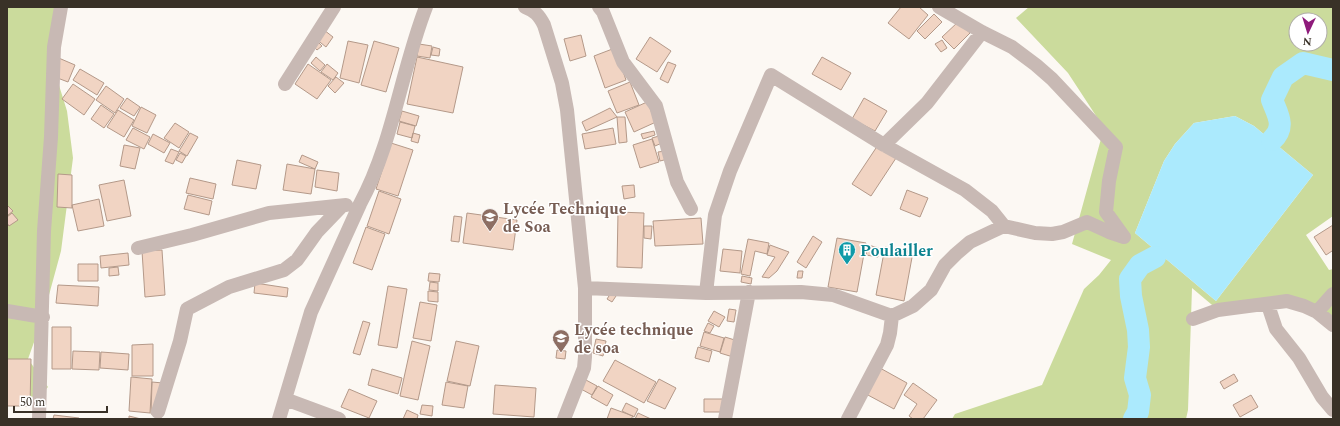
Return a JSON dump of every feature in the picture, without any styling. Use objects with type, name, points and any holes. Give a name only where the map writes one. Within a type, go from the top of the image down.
[{"type":"street","points":[[39,419],[43,317],[44,231],[51,137],[54,47],[61,7]]},
{"type":"street","points":[[285,84],[334,7]]},
{"type":"street","points":[[279,419],[311,312],[360,204],[368,190],[382,156],[408,59],[426,7]]},
{"type":"street","points":[[598,7],[603,12],[623,62],[656,106],[677,182],[691,209]]},
{"type":"street","points":[[585,288],[706,293],[801,292],[834,295],[892,316],[913,306],[931,290],[945,265],[970,242],[1004,226],[1036,233],[1052,234],[1063,232],[1087,222],[1124,237],[1106,212],[1109,181],[1116,147],[1036,64],[1012,47],[982,32],[939,7]]},
{"type":"street","points":[[531,8],[540,16],[544,25],[562,82],[567,110],[585,288],[586,357],[584,368],[564,419]]},
{"type":"street","points":[[884,145],[927,103],[982,32]]},
{"type":"street","points":[[706,293],[715,215],[730,171],[771,75],[884,145],[965,190],[992,211],[1004,226]]},
{"type":"street","points":[[138,248],[192,235],[269,213],[360,204]]},
{"type":"street","points":[[158,412],[180,341],[187,310],[229,287],[284,270],[297,260],[316,232],[342,206]]},
{"type":"street","points":[[725,419],[749,292]]},
{"type":"street","points":[[1317,312],[1333,294]]},
{"type":"street","points":[[1193,319],[1218,310],[1287,301],[1317,312],[1333,325]]},
{"type":"street","points":[[1268,304],[1276,329],[1299,358],[1322,397],[1333,410]]},
{"type":"street","points":[[7,311],[43,317]]},
{"type":"street","points":[[848,419],[887,345],[892,316]]},
{"type":"street","points":[[285,399],[339,419]]},
{"type":"green space","points":[[7,7],[64,7],[53,66],[67,111],[73,158],[61,251],[43,317],[28,359],[48,387],[40,396],[7,399]]},
{"type":"green space","points":[[1029,7],[1333,7],[1333,216],[1306,235],[1329,270],[1333,269],[1333,325],[1304,306],[1218,310],[1192,288],[1188,410],[1186,419],[952,419],[955,414],[1042,385],[1084,289],[1099,275],[1111,260],[1072,244],[1104,128],[1068,73],[1016,18]],"holes":[[[1235,116],[1254,126],[1313,175],[1216,301],[1135,233],[1164,161],[1175,144],[1194,123]]]},
{"type":"water","points":[[1235,116],[1254,126],[1313,175],[1216,301],[1135,233],[1164,161],[1175,144],[1194,123]]},
{"type":"building","points":[[901,7],[919,7],[928,15],[909,39],[888,23]]},
{"type":"building","points":[[934,14],[942,22],[925,39],[917,31]]},
{"type":"building","points":[[958,22],[970,33],[954,49],[942,37]]},
{"type":"building","points":[[324,30],[333,37],[326,47],[316,39]]},
{"type":"building","points":[[581,35],[586,56],[570,61],[564,39]]},
{"type":"building","points":[[650,37],[671,51],[657,72],[636,59]]},
{"type":"building","points":[[942,40],[947,48],[941,52],[935,44]]},
{"type":"building","points":[[348,41],[368,45],[359,83],[340,78]]},
{"type":"building","points":[[374,41],[399,48],[386,92],[361,85]]},
{"type":"building","points":[[318,42],[322,46],[317,50],[313,46]]},
{"type":"building","points":[[419,44],[432,46],[430,58],[417,56]]},
{"type":"building","points":[[433,47],[440,49],[439,56],[431,55]]},
{"type":"building","points":[[615,48],[626,80],[605,88],[594,56]]},
{"type":"building","points":[[54,56],[75,65],[68,82],[47,74]]},
{"type":"building","points":[[316,57],[325,65],[320,71],[311,63]]},
{"type":"building","points":[[417,57],[463,67],[453,113],[407,104]]},
{"type":"building","points":[[822,57],[851,73],[841,90],[812,74]]},
{"type":"building","points":[[668,62],[676,65],[668,83],[660,79]]},
{"type":"building","points":[[308,64],[331,80],[317,99],[295,84]]},
{"type":"building","points":[[327,64],[338,73],[333,80],[321,72]]},
{"type":"building","points":[[80,69],[104,83],[97,95],[73,80]]},
{"type":"building","points":[[336,77],[344,83],[335,93],[328,86]]},
{"type":"building","points":[[630,82],[639,105],[617,113],[608,91]]},
{"type":"building","points":[[73,84],[95,99],[84,115],[62,99]]},
{"type":"building","points":[[106,86],[124,99],[115,113],[96,100]]},
{"type":"building","points":[[127,98],[140,107],[134,116],[120,108]]},
{"type":"building","points":[[864,98],[887,111],[875,131],[852,119]]},
{"type":"building","points":[[647,102],[656,122],[634,132],[625,112]]},
{"type":"building","points":[[101,105],[114,114],[104,128],[91,119]]},
{"type":"building","points":[[141,107],[156,115],[147,133],[132,126]]},
{"type":"building","points":[[610,108],[617,117],[586,131],[582,122]]},
{"type":"building","points":[[118,110],[134,120],[124,137],[107,127]]},
{"type":"building","points":[[402,111],[419,116],[416,126],[399,121]]},
{"type":"building","points":[[617,117],[625,117],[627,142],[619,143]]},
{"type":"building","points":[[400,122],[415,126],[412,138],[397,134]]},
{"type":"building","points":[[175,123],[189,132],[179,148],[164,138]]},
{"type":"building","points":[[133,128],[150,137],[144,149],[126,140]]},
{"type":"building","points":[[613,128],[616,144],[585,149],[582,134]]},
{"type":"building","points":[[654,131],[655,135],[643,139],[641,134]]},
{"type":"building","points":[[190,133],[198,137],[187,156],[179,151]]},
{"type":"building","points":[[413,133],[420,135],[418,143],[411,141]]},
{"type":"building","points":[[153,134],[170,143],[164,153],[148,144]]},
{"type":"building","points":[[659,136],[662,143],[655,146],[652,138]]},
{"type":"building","points":[[652,139],[659,162],[640,168],[633,145]]},
{"type":"building","points":[[880,142],[898,155],[871,196],[852,184]]},
{"type":"building","points":[[391,143],[413,150],[398,196],[376,189]]},
{"type":"building","points":[[124,145],[140,148],[135,169],[120,166]]},
{"type":"building","points":[[171,149],[179,152],[173,164],[165,161]]},
{"type":"building","points":[[665,151],[668,159],[660,161],[658,152]]},
{"type":"building","points":[[180,153],[186,156],[182,163],[176,160]]},
{"type":"building","points":[[302,155],[318,162],[315,169],[299,162]]},
{"type":"building","points":[[237,160],[261,165],[256,189],[232,185]]},
{"type":"building","points":[[287,164],[315,169],[311,194],[283,190]]},
{"type":"building","points":[[317,170],[339,173],[337,191],[315,187]]},
{"type":"building","points":[[58,174],[72,175],[72,208],[57,207]]},
{"type":"building","points":[[190,178],[216,184],[213,199],[186,193]]},
{"type":"building","points":[[124,180],[131,216],[107,221],[99,185]]},
{"type":"building","points":[[634,185],[635,197],[624,199],[622,186]]},
{"type":"building","points":[[907,190],[928,198],[920,217],[900,209]]},
{"type":"building","points":[[379,191],[401,199],[389,234],[367,226]]},
{"type":"building","points":[[188,195],[212,201],[209,215],[184,209]]},
{"type":"building","points":[[99,199],[104,226],[78,231],[72,205]]},
{"type":"building","points":[[7,205],[13,211],[7,216]]},
{"type":"building","points":[[618,212],[644,213],[642,268],[617,267]]},
{"type":"building","points":[[12,213],[18,220],[9,226],[7,223],[7,217]]},
{"type":"building","name":"Lycée Technique de Soa","points":[[467,213],[517,220],[513,250],[463,243]]},
{"type":"building","points":[[454,216],[462,217],[459,242],[451,241]]},
{"type":"building","points":[[701,218],[703,244],[655,246],[653,221]]},
{"type":"building","points":[[1333,225],[1333,253],[1332,251],[1326,255],[1314,237]]},
{"type":"building","points":[[644,226],[652,226],[651,239],[644,238]]},
{"type":"building","points":[[366,227],[385,234],[372,270],[353,263]]},
{"type":"building","points":[[813,236],[822,242],[806,268],[797,262]]},
{"type":"building","name":"Poulailler","points":[[837,238],[866,243],[857,292],[828,287]]},
{"type":"building","points":[[748,239],[769,243],[767,254],[755,251],[750,276],[741,274]]},
{"type":"building","points":[[770,245],[789,252],[777,271],[769,278],[762,277],[775,257],[767,255]]},
{"type":"building","points":[[868,245],[879,248],[878,257],[866,255]]},
{"type":"building","name":"Poulailler","points":[[885,247],[913,252],[904,301],[876,295]]},
{"type":"building","points":[[723,249],[742,251],[740,273],[720,271]]},
{"type":"building","points":[[162,250],[165,295],[145,297],[142,251]]},
{"type":"building","points":[[128,253],[129,265],[101,268],[100,256]]},
{"type":"building","points":[[78,264],[98,264],[98,281],[78,281]]},
{"type":"building","points":[[118,267],[119,275],[109,276],[109,268]]},
{"type":"building","points":[[798,271],[803,271],[802,278],[797,278]]},
{"type":"building","points":[[429,273],[440,274],[439,282],[428,281]]},
{"type":"building","points":[[742,276],[752,278],[751,284],[741,282]]},
{"type":"building","points":[[430,282],[438,283],[438,291],[429,290]]},
{"type":"building","points":[[255,283],[288,288],[287,297],[254,293]]},
{"type":"building","points":[[58,285],[99,287],[98,306],[56,303]]},
{"type":"building","points":[[388,286],[407,289],[397,348],[378,345]]},
{"type":"building","points":[[428,291],[438,292],[438,302],[428,301]]},
{"type":"building","points":[[611,293],[616,296],[612,302],[607,299]]},
{"type":"building","points":[[420,302],[437,305],[431,341],[413,338]]},
{"type":"building","points":[[729,309],[736,310],[734,322],[727,321]]},
{"type":"building","points":[[714,311],[725,317],[719,327],[708,321]]},
{"type":"building","points":[[363,321],[370,323],[360,355],[353,353]]},
{"type":"building","points":[[708,323],[714,326],[710,333],[704,331]]},
{"type":"building","points":[[52,327],[71,327],[71,369],[52,369]]},
{"type":"building","points":[[704,332],[724,338],[720,352],[700,346]]},
{"type":"building","points":[[725,337],[738,341],[733,357],[720,353]]},
{"type":"building","points":[[596,339],[606,341],[603,356],[593,353]]},
{"type":"building","points":[[412,341],[430,346],[418,400],[400,396]]},
{"type":"building","points":[[456,341],[479,346],[470,386],[447,381]]},
{"type":"building","points":[[153,344],[153,376],[132,376],[132,345]]},
{"type":"building","points":[[698,347],[712,351],[709,362],[695,358]]},
{"type":"building","points":[[557,350],[566,351],[565,359],[556,358]]},
{"type":"building","points":[[73,351],[100,352],[99,370],[72,369]]},
{"type":"building","points":[[101,352],[129,354],[128,370],[100,368]]},
{"type":"building","points":[[7,359],[31,359],[30,406],[7,406]]},
{"type":"building","points":[[615,360],[656,382],[644,403],[603,381]]},
{"type":"building","points":[[880,368],[907,383],[894,409],[866,394]]},
{"type":"building","points":[[372,369],[402,378],[398,394],[368,385]]},
{"type":"building","points":[[1234,374],[1238,381],[1224,389],[1220,382]]},
{"type":"building","points":[[131,377],[152,379],[150,413],[129,411]]},
{"type":"building","points":[[659,379],[676,388],[665,409],[647,401]]},
{"type":"building","points":[[586,380],[597,386],[592,395],[581,389]]},
{"type":"building","points":[[152,382],[163,383],[161,414],[151,414]]},
{"type":"building","points":[[446,382],[468,386],[464,408],[442,405]]},
{"type":"building","points":[[913,383],[937,400],[923,419],[913,419],[909,416],[917,404],[904,395]]},
{"type":"building","points":[[495,385],[536,388],[534,417],[493,414]]},
{"type":"building","points":[[598,386],[613,395],[607,406],[591,397]]},
{"type":"building","points":[[349,389],[377,401],[369,418],[341,407]]},
{"type":"building","points":[[1251,395],[1258,407],[1240,417],[1233,405]]},
{"type":"building","points":[[704,399],[723,399],[724,412],[704,412]]},
{"type":"building","points":[[626,403],[638,409],[634,417],[622,411]]},
{"type":"building","points":[[422,405],[433,406],[432,416],[420,414]]},
{"type":"building","points":[[611,408],[633,416],[631,419],[607,419]]},
{"type":"building","points":[[407,410],[418,415],[417,419],[403,419]]},
{"type":"building","points":[[638,413],[651,419],[635,419]]},
{"type":"building","points":[[54,415],[79,418],[53,419]]},
{"type":"building","points":[[129,416],[141,419],[129,419]]},
{"type":"waterway","points":[[1272,140],[1280,126],[1280,121],[1272,100],[1283,77],[1303,63],[1333,70]]},
{"type":"waterway","points":[[1134,419],[1138,412],[1140,395],[1135,378],[1139,347],[1138,330],[1131,296],[1130,279],[1140,265],[1155,257]]},
{"type":"place","name":"Lycée Technique de Soa","points":[[490,232]]},
{"type":"place","name":"Poulailler","points":[[847,265]]},
{"type":"place","name":"Lycée technique de soa","points":[[561,353]]}]
